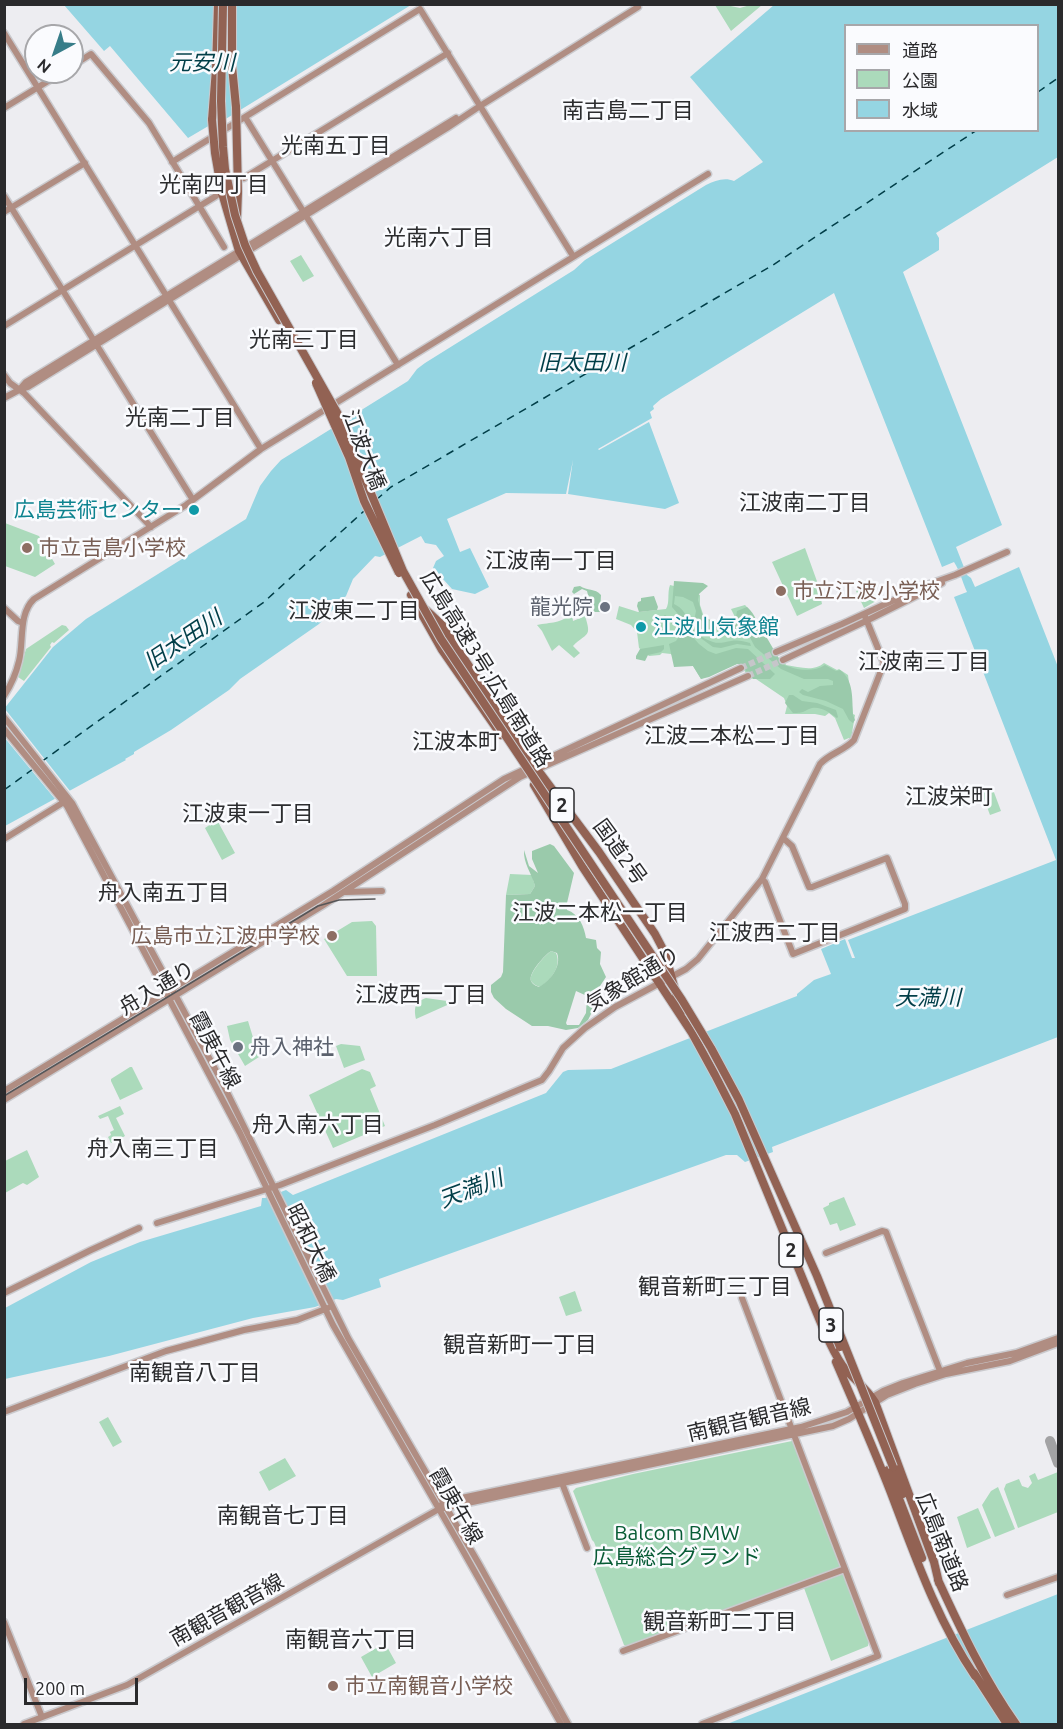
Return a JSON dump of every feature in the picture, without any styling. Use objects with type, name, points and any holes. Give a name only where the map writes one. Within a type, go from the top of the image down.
[{"type":"highway","name":"2","points":[[218,4],[212,120],[215,153],[219,194],[241,253]]},
{"type":"highway","name":"広島高速3号;広島南道路","points":[[223,4],[221,101],[224,158],[235,215],[257,271],[339,416],[392,545],[415,594],[441,639],[695,1022],[720,1064],[739,1100],[837,1325],[890,1469]]},
{"type":"highway","name":"2","points":[[232,4],[237,226],[241,253]]},
{"type":"highway","name":"江波大橋","points":[[241,253],[317,384],[349,457],[369,512],[412,598]]},
{"type":"highway","name":"国道2号","points":[[412,598],[442,625],[536,767],[599,852],[655,934],[673,976],[676,999],[686,1024]]},
{"type":"highway","name":"国道2号","points":[[412,598],[442,650],[526,771],[582,866],[692,1033],[735,1114],[857,1410]]},
{"type":"highway","name":"国道2号","points":[[825,1333],[846,1370],[874,1399]]},
{"type":"highway","name":"2","points":[[874,1399],[934,1562],[939,1583]]},
{"type":"highway","name":"2","points":[[857,1410],[928,1587],[954,1631]]},
{"type":"highway","name":"広島南道路","points":[[890,1469],[939,1583],[954,1631]]},
{"type":"highway","name":"広島南道路","points":[[890,1469],[932,1585],[975,1676],[1007,1725]]},
{"type":"highway","name":"3","points":[[954,1631],[1016,1725]]},
{"type":"street","points":[[172,162],[423,7],[448,53],[573,256]]},
{"type":"street","points":[[4,398],[19,390],[26,382],[447,128],[638,7]]},
{"type":"street","points":[[4,33],[261,449]]},
{"type":"street","points":[[244,178],[448,53]]},
{"type":"street","points":[[84,58],[91,54],[148,123],[224,247]]},
{"type":"street","points":[[4,108],[44,84]]},
{"type":"street","points":[[244,117],[398,365]]},
{"type":"street","points":[[4,213],[85,163]]},
{"type":"street","points":[[4,696],[20,660],[23,623],[27,607],[34,598],[152,527],[193,500],[261,449],[708,174]]},
{"type":"street","points":[[4,326],[219,194]]},
{"type":"street","points":[[4,196],[193,500]]},
{"type":"street","points":[[4,375],[152,527]]},
{"type":"street","points":[[776,652],[930,590],[960,573],[1007,552]]},
{"type":"street","points":[[4,608],[23,623]]},
{"type":"street","points":[[783,660],[865,618]]},
{"type":"street","name":"気象館通り","points":[[157,1223],[273,1191],[542,1080],[563,1048],[585,1028],[615,1007],[686,969],[698,959],[762,879],[820,764],[854,740],[884,663],[865,618]]},
{"type":"street","points":[[536,767],[741,668]]},
{"type":"street","points":[[505,782],[748,676]]},
{"type":"street","points":[[4,717],[63,797]]},
{"type":"street","points":[[4,729],[63,797]]},
{"type":"street","name":"舟入通り","points":[[4,1100],[345,892],[505,782]]},
{"type":"street","name":"舟入通り","points":[[4,1091],[223,959],[505,782]]},
{"type":"street","points":[[4,839],[63,797]]},
{"type":"street","name":"霞庚午線","points":[[63,797],[168,991],[169,1000],[273,1191]]},
{"type":"street","points":[[762,879],[793,954],[905,909],[887,858],[809,887],[792,846],[783,838]]},
{"type":"street","points":[[345,892],[382,891]]},
{"type":"street","points":[[168,991],[176,996],[222,1082],[273,1191]]},
{"type":"street","name":"昭和大橋","points":[[273,1191],[327,1306],[443,1506]]},
{"type":"street","points":[[4,1293],[140,1228]]},
{"type":"street","points":[[826,1253],[882,1231],[886,1232],[940,1371]]},
{"type":"street","points":[[702,1725],[878,1656],[742,1298]]},
{"type":"street","points":[[4,1412],[166,1351],[226,1334],[297,1320],[327,1306]]},
{"type":"street","name":"南観音観音線","points":[[24,1725],[129,1684],[443,1506],[794,1431],[832,1426],[843,1422],[857,1410],[903,1383],[967,1363],[1016,1353],[1059,1338]]},
{"type":"street","name":"南観音観音線","points":[[874,1399],[930,1378],[1010,1361],[1059,1343]]},
{"type":"street","name":"南観音観音線","points":[[443,1506],[562,1483],[794,1431]]},
{"type":"street","points":[[562,1483],[587,1548]]},
{"type":"street","points":[[443,1506],[568,1725]]},
{"type":"street","name":"霞庚午線","points":[[443,1506],[561,1725]]},
{"type":"street","points":[[623,1652],[845,1569]]},
{"type":"street","points":[[1007,1595],[1059,1577]]},
{"type":"street","points":[[4,1622],[42,1717]]},
{"type":"green space","points":[[715,5],[740,8],[762,5],[731,31]]},
{"type":"green space","points":[[301,255],[314,276],[303,282],[290,261]]},
{"type":"green space","points":[[5,523],[39,536],[55,564],[35,577],[5,566]]},
{"type":"green space","points":[[805,548],[823,598],[821,599],[822,604],[797,616],[772,562]]},
{"type":"green space","points":[[674,581],[703,583],[708,586],[699,594],[698,600],[703,617],[729,627],[735,622],[737,611],[747,607],[756,619],[759,634],[767,638],[782,664],[804,670],[825,665],[836,671],[840,670],[850,684],[855,720],[853,723],[843,709],[799,692],[802,689],[808,692],[820,686],[833,685],[833,681],[804,679],[781,669],[755,647],[747,632],[741,629],[729,634],[717,630],[710,632],[704,630],[694,621],[696,611],[693,602],[675,596],[674,604],[684,612],[698,634],[713,642],[743,641],[750,643],[751,646],[737,644],[721,648],[713,647],[695,634],[672,607]]},
{"type":"green space","points":[[670,585],[700,595],[704,617],[709,620],[729,625],[735,622],[731,609],[745,605],[751,612],[762,638],[779,658],[782,657],[786,665],[811,668],[824,663],[848,675],[855,715],[851,739],[844,740],[835,718],[829,713],[825,716],[785,714],[787,706],[784,698],[756,679],[750,679],[739,663],[701,679],[693,666],[679,666],[671,654],[662,653],[649,656],[639,648],[637,632],[631,625],[616,619],[619,606],[638,612],[666,609]]},
{"type":"green space","points":[[871,585],[877,599],[864,608],[856,591]]},
{"type":"green space","points":[[580,586],[601,595],[600,612],[594,612],[590,605],[583,603],[587,599],[587,591],[582,589],[574,594],[572,592],[574,587]]},
{"type":"green space","points":[[654,596],[657,610],[639,612],[637,606],[641,598]]},
{"type":"green space","points":[[572,613],[573,621],[585,616],[588,628],[587,634],[573,646],[580,653],[574,658],[559,645],[552,651],[537,625],[560,621]]},
{"type":"green space","points":[[665,615],[683,626],[708,651],[716,654],[736,648],[748,649],[775,674],[770,679],[753,679],[740,664],[737,664],[701,679],[693,666],[674,667],[669,644],[678,638],[676,627],[667,620],[659,620]]},
{"type":"green space","points":[[62,625],[69,630],[54,643],[52,642],[51,647],[24,681],[18,677],[26,649]]},
{"type":"green space","points":[[664,645],[661,652],[648,655],[645,661],[636,659],[640,649]]},
{"type":"green space","points":[[789,695],[836,710],[838,717],[815,708],[793,713],[785,703]]},
{"type":"green space","points":[[992,787],[1001,811],[990,815],[981,791]]},
{"type":"green space","points":[[217,820],[235,853],[222,860],[205,828]]},
{"type":"green space","points":[[550,844],[554,846],[574,873],[567,910],[578,917],[586,938],[596,940],[597,948],[601,952],[600,964],[606,977],[596,999],[600,1008],[578,1028],[566,1030],[548,1026],[532,1026],[506,1009],[491,992],[491,985],[501,977],[503,972],[506,895],[530,894],[535,886],[524,855],[524,850],[529,866],[538,873],[532,859],[532,851]],"holes":[[[551,951],[557,953],[556,968],[547,981],[539,987],[534,985],[531,978],[534,969]],[[576,991],[587,996],[586,1013],[579,1025],[567,1025]]]},
{"type":"green space","points":[[510,874],[532,875],[535,886],[530,894],[506,895]]},
{"type":"green space","points":[[372,921],[376,926],[377,976],[347,976],[324,939],[352,922]]},
{"type":"green space","points":[[551,951],[556,953],[558,963],[548,981],[539,987],[531,981],[532,974],[541,960]]},
{"type":"green space","points":[[426,998],[454,1002],[416,1019],[416,1006]]},
{"type":"green space","points":[[248,1021],[259,1057],[245,1066],[230,1040],[227,1026]]},
{"type":"green space","points":[[341,1044],[360,1046],[365,1060],[344,1068],[336,1046]]},
{"type":"green space","points":[[130,1067],[143,1089],[120,1100],[111,1079]]},
{"type":"green space","points":[[362,1069],[370,1072],[376,1086],[370,1089],[385,1126],[333,1148],[309,1095]]},
{"type":"green space","points":[[120,1106],[124,1114],[116,1118],[125,1136],[111,1143],[108,1137],[114,1130],[108,1116],[100,1119],[98,1116]]},
{"type":"green space","points":[[27,1150],[39,1177],[27,1185],[23,1183],[5,1193],[5,1161]]},
{"type":"green space","points":[[844,1197],[856,1225],[840,1231],[837,1223],[830,1225],[823,1208]]},
{"type":"green space","points":[[575,1291],[582,1311],[566,1316],[559,1297]]},
{"type":"green space","points":[[108,1417],[122,1442],[113,1447],[99,1422]]},
{"type":"green space","name":"Balcom BMW 広島総合グランド","points":[[792,1441],[795,1443],[841,1565],[839,1568],[628,1647],[624,1645],[593,1564],[600,1558],[573,1491],[576,1488],[633,1474]]},
{"type":"green space","points":[[285,1458],[296,1476],[269,1491],[259,1472]]},
{"type":"green space","points":[[1058,1472],[1058,1512],[1018,1528],[1004,1489],[1006,1484],[1019,1479],[1022,1486],[1028,1488],[1032,1483],[1029,1476],[1035,1473],[1038,1480]]},
{"type":"green space","points":[[998,1487],[1015,1529],[995,1537],[982,1505],[991,1491]]},
{"type":"green space","points":[[978,1508],[991,1538],[967,1548],[957,1517]]},
{"type":"green space","points":[[843,1574],[869,1641],[868,1646],[831,1661],[804,1588]]},
{"type":"green space","points":[[385,1643],[396,1663],[372,1677],[361,1657]]},
{"type":"water","name":"元安川","points":[[64,5],[411,5],[224,120],[222,118],[188,138],[110,46],[104,51],[84,28],[84,24],[81,24]]},
{"type":"water","points":[[774,5],[1058,5],[1058,157],[936,233],[939,238],[939,250],[903,272],[1002,525],[956,547],[967,575],[975,587],[1019,567],[1058,667],[1058,1037],[772,1147],[773,1152],[745,1162],[737,1155],[726,1155],[379,1279],[381,1287],[343,1300],[336,1299],[315,1307],[253,1318],[109,1356],[5,1379],[5,1308],[91,1262],[140,1242],[261,1206],[262,1198],[286,1190],[293,1195],[546,1093],[563,1072],[568,1070],[611,1069],[797,996],[814,980],[831,974],[821,949],[845,939],[852,958],[855,958],[848,940],[1056,860],[954,597],[967,592],[954,562],[942,567],[834,293],[661,399],[650,412],[652,418],[598,449],[649,422],[679,503],[665,509],[568,494],[573,460],[566,494],[506,493],[447,519],[460,552],[470,548],[489,587],[475,594],[452,589],[433,568],[436,561],[444,556],[436,545],[425,543],[421,536],[380,557],[375,556],[353,579],[346,596],[319,624],[240,679],[229,690],[134,752],[126,760],[5,826],[4,709],[53,647],[86,619],[246,519],[260,486],[281,460],[408,381],[425,363],[706,185],[723,179],[734,181],[763,162],[690,77]]},
{"type":"water","points":[[1058,1594],[1058,1724],[727,1724]]},
{"type":"pier","points":[[5,709],[70,791],[55,799],[4,737]]},
{"type":"ferry route","points":[[1039,91],[1058,78]]},
{"type":"ferry route","points":[[376,500],[391,487],[773,265],[974,132]]},
{"type":"ferry route","points":[[41,762],[264,602],[364,511]]},
{"type":"ferry route","points":[[4,790],[33,769]]},
{"type":"taxiway","points":[[1050,1441],[1058,1463]]},
{"type":"tunnel","points":[[741,668],[776,652]]},
{"type":"tunnel","points":[[748,676],[783,660]]},
{"type":"tram line","points":[[4,1096],[318,906],[339,900],[375,899]]},
{"type":"place","name":"広島芸術センター","points":[[194,510]]},
{"type":"place","name":"市立吉島小学校","points":[[27,548]]},
{"type":"place","name":"市立江波小学校","points":[[781,591]]},
{"type":"place","name":"龍光院","points":[[605,607]]},
{"type":"place","name":"江波山気象館","points":[[641,627]]},
{"type":"place","name":"広島市立江波中学校","points":[[332,936]]},
{"type":"place","name":"舟入神社","points":[[238,1047]]},
{"type":"place","name":"市立南観音小学校","points":[[333,1686]]},
{"type":"district","name":"南吉島二丁目","points":[[628,111]]},
{"type":"district","name":"光南五丁目","points":[[336,146]]},
{"type":"district","name":"光南四丁目","points":[[214,185]]},
{"type":"district","name":"光南六丁目","points":[[439,238]]},
{"type":"district","name":"光南三丁目","points":[[304,340]]},
{"type":"district","name":"光南二丁目","points":[[180,418]]},
{"type":"district","name":"江波南二丁目","points":[[805,503]]},
{"type":"district","name":"江波南一丁目","points":[[551,561]]},
{"type":"district","name":"江波東二丁目","points":[[354,611]]},
{"type":"district","name":"江波南三丁目","points":[[924,662]]},
{"type":"district","name":"江波二本松二丁目","points":[[732,736]]},
{"type":"district","name":"江波本町","points":[[456,742]]},
{"type":"district","name":"江波栄町","points":[[949,797]]},
{"type":"district","name":"江波東一丁目","points":[[248,814]]},
{"type":"district","name":"舟入南五丁目","points":[[164,893]]},
{"type":"district","name":"江波二本松一丁目","points":[[600,913]]},
{"type":"district","name":"江波西二丁目","points":[[775,933]]},
{"type":"district","name":"江波西一丁目","points":[[421,995]]},
{"type":"district","name":"舟入南六丁目","points":[[318,1125]]},
{"type":"district","name":"舟入南三丁目","points":[[153,1149]]},
{"type":"district","name":"観音新町三丁目","points":[[715,1287]]},
{"type":"district","name":"観音新町一丁目","points":[[520,1345]]},
{"type":"district","name":"南観音八丁目","points":[[195,1373]]},
{"type":"district","name":"南観音七丁目","points":[[283,1516]]},
{"type":"district","name":"観音新町二丁目","points":[[720,1622]]},
{"type":"district","name":"南観音六丁目","points":[[351,1640]]},
{"type":"water label","name":"旧太田川","points":[[582,363]]},
{"type":"water label","name":"旧太田川","points":[[183,640]]},
{"type":"water label","name":"天満川","points":[[928,998]]},
{"type":"water label","name":"天満川","points":[[471,1189]]}]
